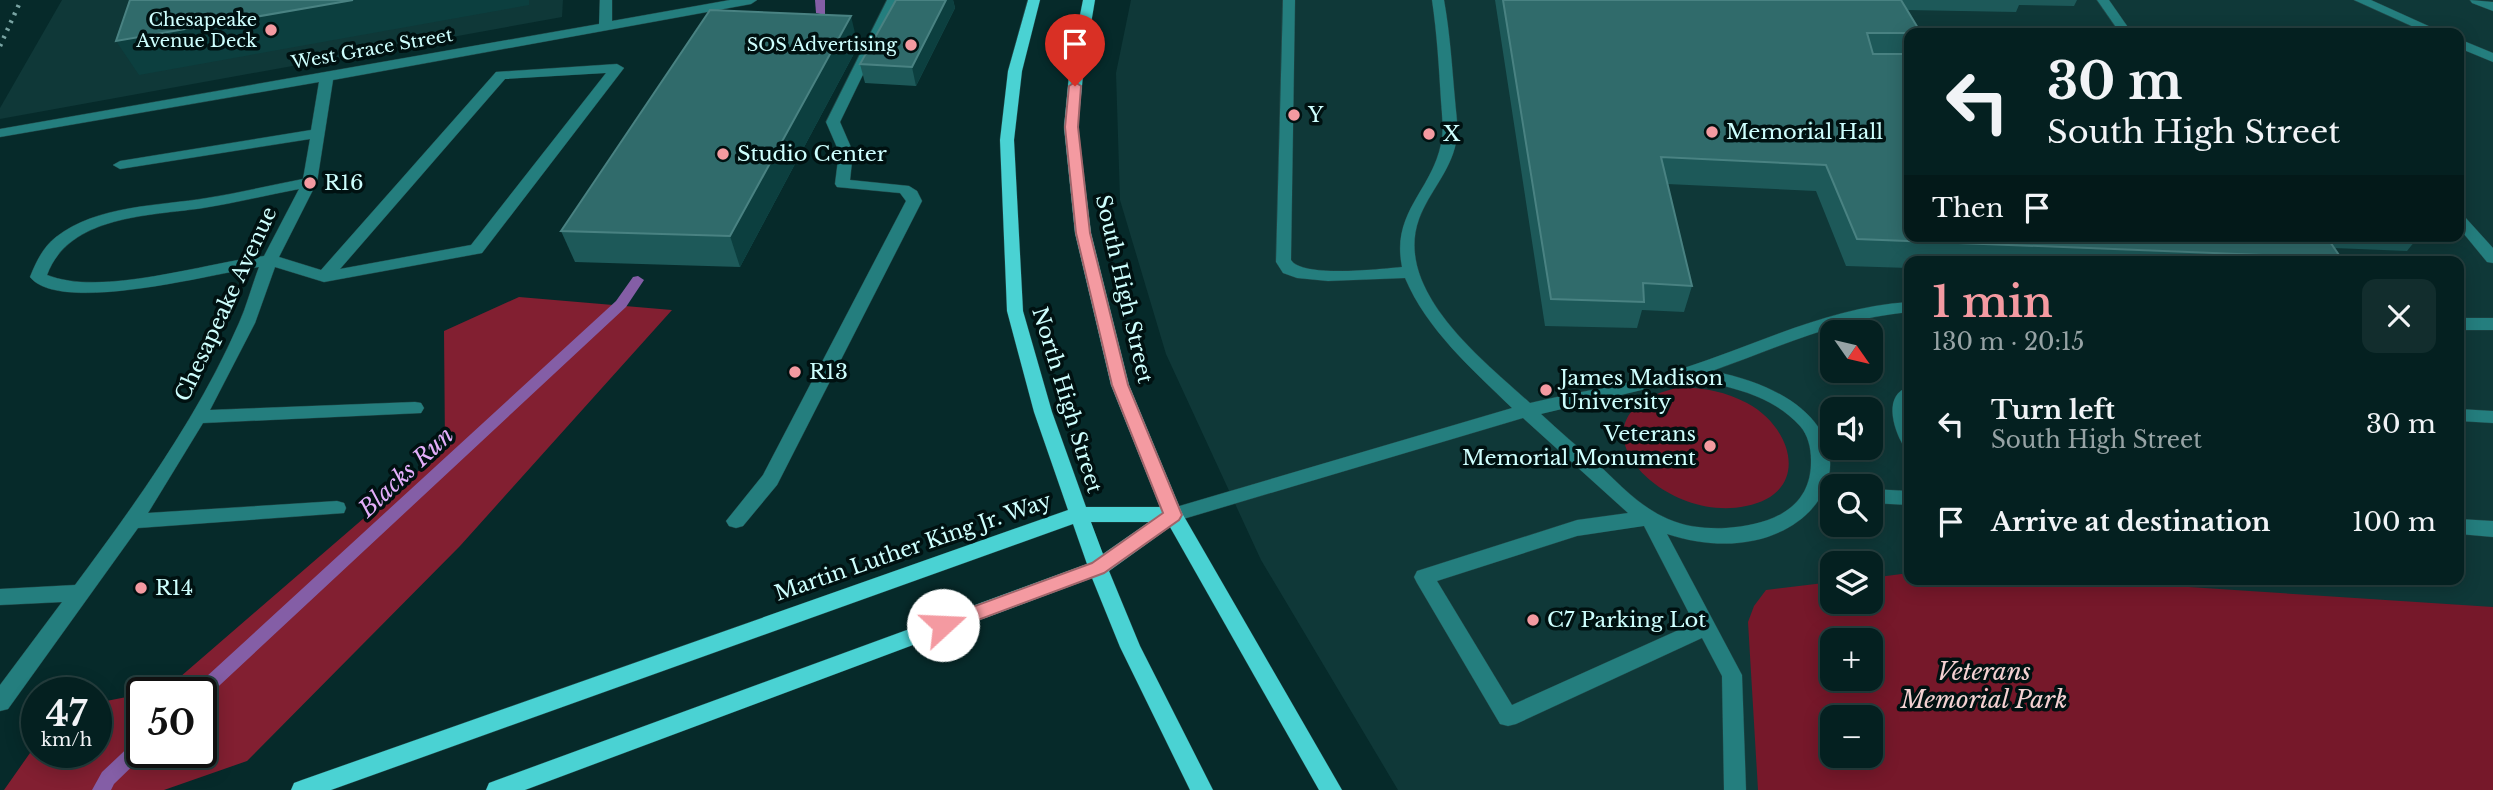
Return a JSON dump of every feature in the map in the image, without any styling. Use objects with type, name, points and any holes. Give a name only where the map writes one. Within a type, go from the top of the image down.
[{"type":"main road","name":"North High Street","points":[[1034,0],[1015,71],[1007,140],[1015,311],[1043,412],[1098,568],[1130,647],[1202,790]]},
{"type":"main road","name":"South High Street","points":[[1089,0],[1077,65],[1071,127],[1083,233],[1120,385],[1173,515],[1331,790]]},
{"type":"main road","name":"Martin Luther King Jr. Way","points":[[302,790],[1078,514],[1173,515]]},
{"type":"main road","points":[[497,790],[1098,568],[1173,515]]},
{"type":"street","points":[[605,26],[606,0]]},
{"type":"street","name":"West Grace Street","points":[[0,133],[751,0]]},
{"type":"street","points":[[736,521],[770,480],[914,201],[911,192],[899,187],[842,184],[847,161],[846,142],[833,122],[893,0]]},
{"type":"street","points":[[1289,0],[1283,260],[1288,269],[1298,274],[1333,276],[1411,272]]},
{"type":"street","points":[[1438,0],[1444,36],[1450,140],[1441,167],[1422,197],[1410,224],[1407,247],[1411,272],[1422,297],[1440,322],[1526,411],[1632,506],[1649,518],[1676,530],[1713,537],[1759,531],[1795,517],[1820,497]]},
{"type":"street","points":[[2103,0],[2123,28]]},
{"type":"street","points":[[2360,0],[2425,28]]},
{"type":"street","points":[[2476,0],[2493,7]]},
{"type":"street","points":[[2464,45],[2493,58]]},
{"type":"street","points":[[310,182],[135,213],[94,224],[52,247],[37,277],[48,285],[75,288],[185,276],[269,261],[324,277],[476,248],[617,68],[501,75],[324,277]]},
{"type":"street","name":"Chesapeake Avenue","points":[[0,702],[133,521],[198,417],[247,323],[269,261],[310,182],[327,77]]},
{"type":"street","points":[[120,165],[319,133]]},
{"type":"street","points":[[2464,225],[2493,258]]},
{"type":"street","points":[[1173,515],[1415,441],[1526,411],[1688,373],[1751,348],[1862,312],[1904,308]]},
{"type":"street","points":[[2464,324],[2493,324]]},
{"type":"street","points":[[1688,373],[1726,379],[1751,388],[1779,401],[1804,419],[1818,438],[1822,474]]},
{"type":"street","points":[[1904,397],[1900,409],[1904,423]]},
{"type":"street","points":[[198,417],[415,408]]},
{"type":"street","points":[[2464,415],[2493,417]]},
{"type":"street","points":[[1883,497],[1904,498]]},
{"type":"street","points":[[133,521],[337,508]]},
{"type":"street","points":[[1649,518],[1732,675],[1735,790]]},
{"type":"street","points":[[1649,518],[1577,528],[1424,577],[1508,718],[1707,627]]},
{"type":"street","points":[[2464,527],[2493,529]]},
{"type":"street","points":[[0,597],[80,593]]},
{"type":"shaded area","points":[[62,0],[563,0],[562,17],[0,119],[0,108]]},
{"type":"shaded area","name":"James Madison University","points":[[1131,0],[2493,0],[2493,790],[1398,790],[1261,560],[1166,354],[1120,200],[1116,73]]},
{"type":"shaded area","points":[[519,297],[672,310],[460,546],[247,761],[164,790],[4,790],[21,766],[21,768],[112,768],[112,700],[126,697],[126,768],[217,768],[217,677],[180,677],[445,448],[444,331]]},
{"type":"green space","points":[[1681,387],[1723,393],[1747,403],[1763,414],[1776,428],[1788,459],[1787,474],[1780,488],[1767,499],[1746,506],[1713,507],[1682,499],[1655,484],[1634,463],[1624,441],[1627,419],[1645,400]]},
{"type":"green space","name":"Veterans Memorial Park","points":[[1904,574],[1904,585],[2158,585],[2493,607],[2493,790],[1758,790],[1748,622],[1754,606],[1766,590],[1820,583],[1820,614],[1883,614],[1883,576]]},
{"type":"building","points":[[130,0],[353,0],[116,41]]},
{"type":"building","points":[[896,0],[946,0],[912,67],[860,64]]},
{"type":"building","name":"Memorial Hall","points":[[1503,0],[1901,0],[1918,28],[1904,28],[1904,33],[1867,33],[1873,54],[1904,54],[1904,241],[1857,239],[1826,165],[1661,157],[1692,286],[1643,283],[1644,302],[1551,299]]},
{"type":"building","name":"Studio Center","points":[[710,10],[851,16],[730,236],[561,231]]},
{"type":"building","name":"Memorial Hall","points":[[1933,242],[2330,242],[2340,256]]},
{"type":"waterway","name":"Blacks Run","points":[[820,0],[821,13]]},
{"type":"waterway","name":"Blacks Run","points":[[217,677],[621,304],[638,280]]},
{"type":"waterway","name":"Blacks Run","points":[[101,790],[108,778],[126,761]]},
{"type":"railway","points":[[0,46],[21,0]]},
{"type":"place","name":"Chesapeake Avenue Deck","points":[[271,30]]},
{"type":"place","name":"SOS Advertising","points":[[911,45]]},
{"type":"place","name":"Y","points":[[1294,115]]},
{"type":"place","name":"Memorial Hall","points":[[1712,132]]},
{"type":"place","name":"X","points":[[1429,134]]},
{"type":"place","name":"Studio Center","points":[[723,154]]},
{"type":"place","name":"R16","points":[[310,183]]},
{"type":"place","name":"R13","points":[[795,372]]},
{"type":"place","name":"James Madison University","points":[[1546,390]]},
{"type":"place","name":"Veterans Memorial Monument","points":[[1710,446]]},
{"type":"place","name":"R14","points":[[141,588]]},
{"type":"place","name":"C7 Parking Lot","points":[[1533,620]]},
{"type":"route","points":[[943,625],[1098,568],[1173,515],[1120,385],[1083,233],[1071,127],[1075,86]]}]
